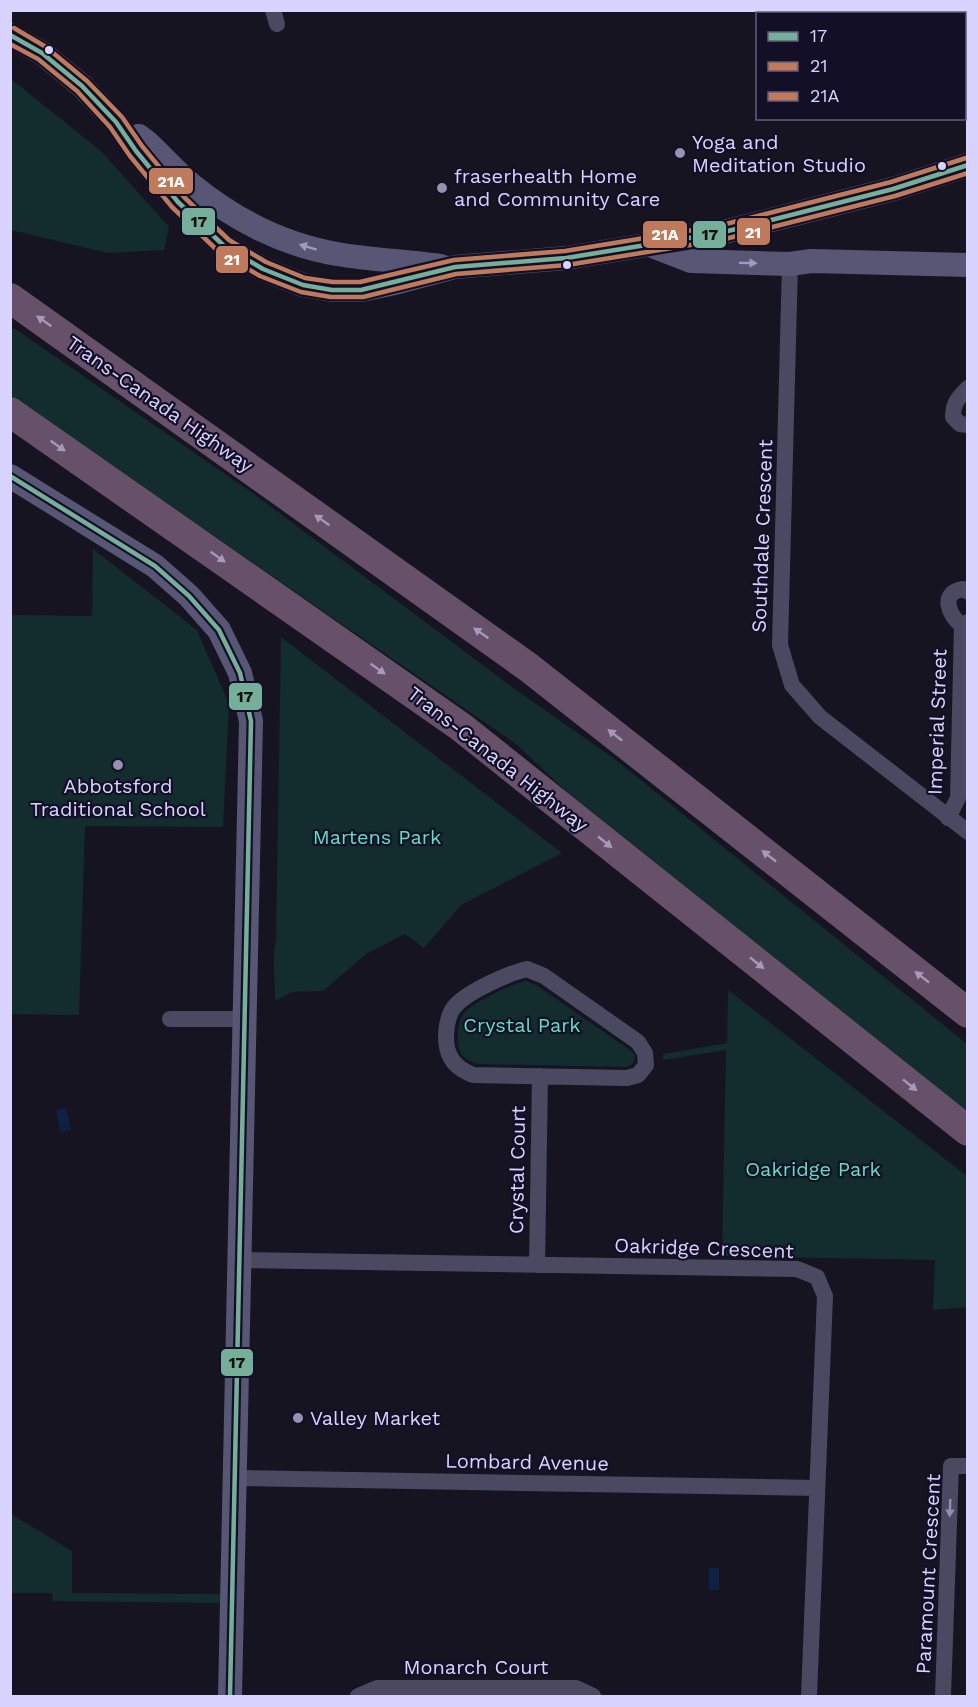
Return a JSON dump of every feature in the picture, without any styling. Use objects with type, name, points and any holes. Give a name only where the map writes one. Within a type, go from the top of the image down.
[{"type":"highway","name":"Trans-Canada Highway","points":[[10,298],[528,667],[968,1013]]},
{"type":"highway","name":"Trans-Canada Highway","points":[[10,412],[461,727],[968,1131]]},
{"type":"main road","points":[[10,34],[42,53],[82,86],[116,122],[136,151],[178,202],[224,246],[263,269],[303,285],[332,290],[361,290],[395,284],[455,267]]},
{"type":"main road","points":[[116,122],[147,142],[193,186],[238,217],[273,236],[312,249],[365,258],[455,267],[566,258],[720,233],[893,189],[968,165]]},
{"type":"main road","points":[[650,245],[691,261],[968,265]]},
{"type":"main road","points":[[10,476],[155,567],[189,596],[219,630],[240,673],[251,721],[230,1696]]},
{"type":"street","name":"Southdale Crescent","points":[[790,264],[780,645],[792,684],[820,717],[968,832]]},
{"type":"street","points":[[968,388],[958,397],[953,406],[953,417],[960,424],[968,425]]},
{"type":"street","name":"Imperial Street","points":[[948,818],[958,798],[965,624],[951,616],[948,605],[950,596],[956,591],[968,592]]},
{"type":"street","points":[[527,969],[544,976],[638,1042],[645,1053],[646,1065],[638,1075],[627,1078],[540,1076],[473,1075],[458,1067],[450,1058],[446,1046],[448,1017],[456,1005],[512,973],[527,969]]},
{"type":"street","points":[[170,1018],[244,1019]]},
{"type":"street","name":"Crystal Court","points":[[537,1265],[540,1076]]},
{"type":"street","name":"Oakridge Crescent","points":[[239,1260],[797,1269],[817,1277],[825,1296],[809,1696]]},
{"type":"street","name":"Paramount Crescent","points":[[944,1696],[951,1466],[968,1466]]},
{"type":"street","name":"Lombard Avenue","points":[[236,1478],[817,1488]]},
{"type":"street","name":"Monarch Court","points":[[358,1696],[377,1688],[576,1688],[593,1696]]},
{"type":"green space","points":[[11,79],[101,151],[169,227],[164,250],[108,253],[11,230]]},
{"type":"green space","points":[[14,328],[254,494],[512,687],[616,760],[967,1044],[967,1112],[567,792],[516,744],[11,396],[10,332]]},
{"type":"green space","name":"Abbotsford Traditional School","points":[[93,549],[197,630],[229,704],[223,827],[85,826],[79,1015],[11,1014],[11,615],[92,616]]},
{"type":"green space","name":"Martens Park","points":[[281,637],[562,853],[461,905],[424,948],[405,934],[366,954],[323,991],[292,992],[275,1001],[274,963]]},
{"type":"green space","name":"Crystal Park","points":[[527,981],[630,1050],[635,1055],[633,1063],[626,1067],[477,1064],[464,1057],[459,1050],[458,1039],[460,1021],[464,1013],[494,994]]},
{"type":"green space","name":"Oakridge Park","points":[[728,990],[967,1176],[967,1307],[933,1310],[935,1260],[722,1256],[726,1050],[663,1060],[663,1054],[727,1043]]},
{"type":"green space","points":[[11,1514],[72,1551],[72,1593],[220,1594],[220,1603],[53,1601],[52,1593],[11,1593]]},
{"type":"water","points":[[66,1108],[71,1130],[60,1132],[56,1110]]},
{"type":"water","points":[[709,1568],[719,1568],[719,1590],[709,1590]]},
{"type":"transit line","name":"21A","points":[[14,28],[46,47],[87,81],[122,117],[142,146],[184,197],[229,240],[266,262],[305,278],[333,282],[360,282],[454,260],[565,251],[718,226],[891,182],[966,158]]},
{"type":"transit line","name":"17","points":[[10,35],[42,53],[82,86],[116,122],[136,151],[178,202],[224,246],[263,269],[303,285],[332,290],[361,290],[455,267],[566,258],[720,233],[893,189],[968,165]]},
{"type":"transit line","name":"21","points":[[10,44],[38,59],[77,91],[110,127],[130,156],[172,207],[219,252],[260,276],[301,292],[331,297],[363,297],[456,274],[567,265],[721,240],[895,196],[968,173]]},
{"type":"transit line","name":"17","points":[[10,476],[155,566],[189,596],[219,630],[240,673],[251,721],[230,1696]]},
{"type":"place","name":"Yoga and Meditation Studio","points":[[680,153]]},
{"type":"place","name":"fraserhealth Home and Community Care","points":[[442,188]]},
{"type":"place","name":"Abbotsford Traditional School","points":[[118,765]]},
{"type":"place","name":"Valley Market","points":[[298,1418]]}]
